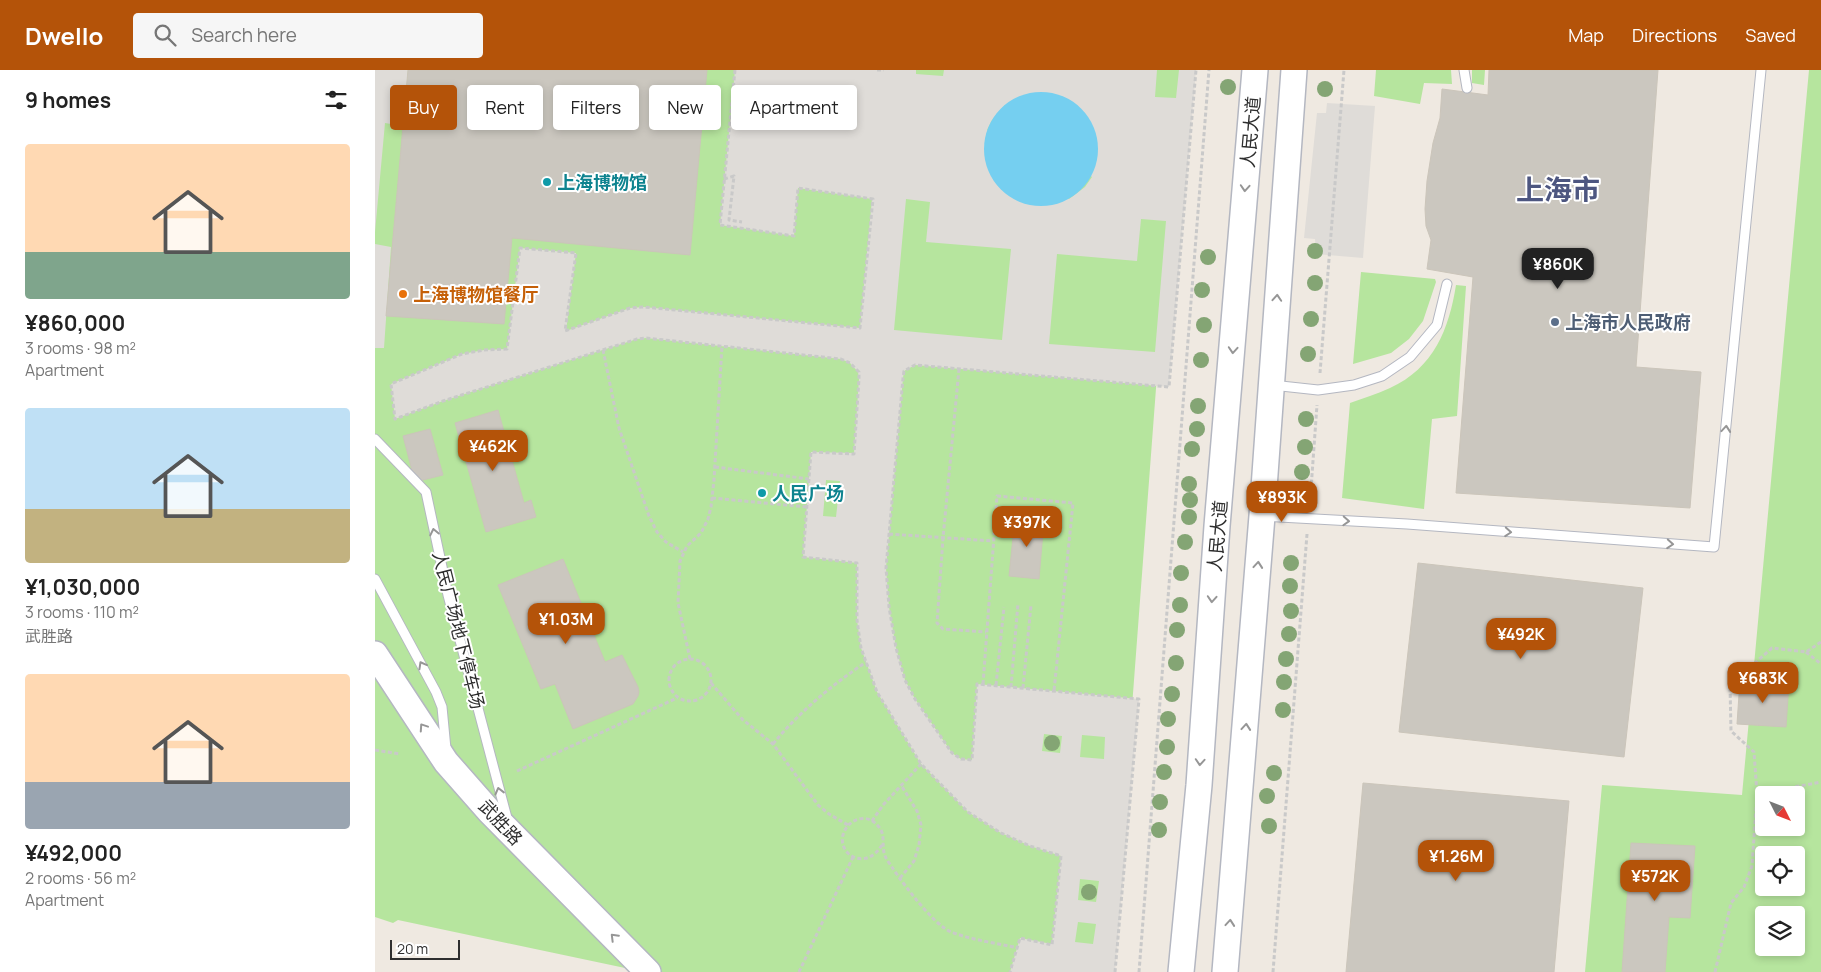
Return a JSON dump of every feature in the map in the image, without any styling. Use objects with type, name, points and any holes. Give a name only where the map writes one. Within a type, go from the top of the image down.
[{"type":"street","name":"人民大道","points":[[1181,972],[1199,784],[1217,526],[1255,70]]},
{"type":"street","points":[[1225,972],[1262,516],[1295,70]]},
{"type":"street","name":"武胜路","points":[[375,654],[446,762],[490,812],[648,972]]},
{"type":"lane","points":[[1464,70],[1467,88]]},
{"type":"lane","points":[[1262,516],[1407,524],[1714,547],[1761,70]]},
{"type":"lane","points":[[1271,385],[1319,390],[1354,385],[1382,376],[1410,357],[1437,325],[1447,284]]},
{"type":"lane","name":"人民广场地下停车场","points":[[375,439],[426,492],[448,595],[505,813],[515,837]]},
{"type":"lane","points":[[375,579],[436,692],[442,707],[446,762]]},
{"type":"path","points":[[735,70],[720,225],[794,236],[798,188],[873,198],[861,328],[644,307],[630,308],[565,331],[576,253],[520,248],[507,349],[484,350],[462,354],[391,384],[395,419],[443,401],[637,339],[646,338],[722,346],[841,360],[850,363],[859,372],[854,454],[811,452],[803,557],[857,563],[857,620],[861,648],[877,692],[921,764],[968,812],[1001,833],[1061,856],[1052,945],[1020,938],[1010,972]]},
{"type":"path","points":[[877,70],[884,70]]},
{"type":"path","points":[[1115,972],[1139,699],[977,684],[971,760],[961,759],[952,753],[915,699],[905,680],[896,648],[889,607],[886,568],[889,534],[904,372],[915,365],[1169,387],[1196,70]]},
{"type":"path","points":[[1139,972],[1209,70]]},
{"type":"path","points":[[724,179],[734,176],[729,220],[742,222]]},
{"type":"path","points":[[690,659],[678,603],[680,561],[683,552],[708,519],[715,467],[722,346]]},
{"type":"path","points":[[603,350],[619,428],[649,516],[657,532],[666,542],[683,552]]},
{"type":"path","points":[[959,369],[937,623],[943,628],[987,632]]},
{"type":"path","points":[[715,467],[809,479]]},
{"type":"path","points":[[983,684],[997,496],[1073,503],[1054,691]]},
{"type":"path","points":[[712,498],[807,507]]},
{"type":"path","points":[[889,534],[993,541]]},
{"type":"path","points":[[1011,687],[1018,603]]},
{"type":"path","points":[[1023,688],[1031,605]]},
{"type":"path","points":[[996,685],[1004,607]]},
{"type":"path","points":[[1806,652],[1821,642]]},
{"type":"path","points":[[1756,786],[1754,752],[1731,731],[1730,685],[1772,648],[1806,652],[1821,664]]},
{"type":"path","points":[[690,659],[703,663],[711,676],[711,684],[705,695],[698,700],[687,702],[677,698],[669,686],[669,674],[672,668],[681,661],[690,659]]},
{"type":"path","points":[[773,744],[783,731],[814,702],[842,678],[866,662]]},
{"type":"path","points":[[711,684],[742,719],[773,744],[818,805],[848,825]]},
{"type":"path","points":[[517,771],[677,698]]},
{"type":"path","points":[[375,750],[400,754]]},
{"type":"path","points":[[872,821],[883,805],[921,764]]},
{"type":"path","points":[[1800,786],[1821,782]]},
{"type":"path","points":[[900,878],[914,861],[919,845],[921,825],[917,811],[901,785]]},
{"type":"path","points":[[882,845],[877,854],[868,859],[857,859],[847,852],[843,845],[843,834],[848,825],[860,819],[872,821],[879,826],[882,833],[883,852],[900,878],[940,925],[951,932],[1018,948]]},
{"type":"path","points":[[1715,972],[1731,903],[1744,887],[1752,866],[1755,823]]},
{"type":"path","points":[[799,972],[853,857]]},
{"type":"green space","name":"人民广场","points":[[375,70],[1180,70],[1112,972],[644,972],[398,920],[393,923],[375,917]]},
{"type":"green space","points":[[1376,70],[1451,70],[1452,84],[1424,83],[1420,104],[1374,96]]},
{"type":"green space","points":[[1472,70],[1485,70],[1484,85],[1472,83]]},
{"type":"green space","points":[[1809,70],[1821,70],[1821,972],[1585,972],[1602,785],[1742,795]]},
{"type":"green space","points":[[1361,272],[1435,279],[1436,282],[1423,321],[1409,339],[1391,353],[1353,364]]},
{"type":"green space","points":[[1456,285],[1466,286],[1457,416],[1432,419],[1424,509],[1342,498],[1350,403],[1385,390],[1405,380],[1418,370],[1437,346],[1444,332]]},
{"type":"shaded area","points":[[375,70],[408,70],[407,85],[390,85],[390,124],[385,123],[375,232]]},
{"type":"shaded area","name":"人民广场","points":[[735,70],[916,70],[916,74],[943,76],[944,70],[1157,70],[1155,97],[1176,98],[1179,70],[1196,70],[1169,387],[915,365],[904,371],[903,378],[886,568],[889,607],[896,648],[905,680],[915,699],[952,753],[961,759],[972,760],[977,684],[1139,699],[1115,972],[1010,972],[1020,938],[1052,944],[1061,856],[1030,846],[1001,833],[968,812],[921,764],[877,692],[861,648],[857,620],[857,563],[803,557],[811,452],[854,453],[859,379],[858,372],[850,363],[841,359],[646,338],[637,339],[443,401],[395,419],[391,384],[462,354],[484,350],[507,349],[520,248],[576,253],[566,331],[630,308],[644,307],[860,328],[872,199],[798,188],[794,236],[720,225],[731,111],[731,130],[857,130],[857,85],[734,85]],"holes":[[[1005,105],[1092,177],[1085,187],[1069,199],[987,130],[992,120]],[[906,199],[930,202],[926,242],[1011,249],[1002,340],[894,330]],[[1141,219],[1166,221],[1155,352],[1049,344],[1057,254],[1137,261]],[[826,480],[840,481],[836,517],[823,516]],[[1044,734],[1062,736],[1060,753],[1042,751]],[[1082,735],[1105,737],[1104,759],[1080,757]],[[1080,879],[1099,881],[1096,902],[1078,900]],[[1078,922],[1096,924],[1093,944],[1075,942]]]},
{"type":"shaded area","points":[[1327,103],[1375,106],[1363,258],[1316,254],[1315,239],[1304,238],[1317,113],[1326,113]]},
{"type":"shaded area","points":[[375,244],[391,247],[384,348],[375,348]]},
{"type":"water","points":[[1041,92],[1063,96],[1081,109],[1094,127],[1098,149],[1094,171],[1081,189],[1063,202],[1041,206],[1019,202],[1001,189],[988,171],[984,149],[988,127],[1001,109],[1019,96]]},
{"type":"building","name":"上海博物馆","points":[[408,70],[707,70],[706,85],[649,85],[649,130],[701,130],[690,255],[512,238],[504,324],[386,316],[403,130],[457,130],[457,85],[407,85]]},
{"type":"building","name":"上海市人民政府","points":[[1489,70],[1658,70],[1636,367],[1701,372],[1690,508],[1456,493],[1473,277],[1427,269],[1431,240],[1426,226],[1427,181],[1433,143],[1440,118],[1442,89],[1488,95]]},
{"type":"building","points":[[498,410],[524,503],[531,500],[536,517],[486,532],[455,423]]},
{"type":"building","points":[[430,429],[443,475],[415,482],[403,436]]},
{"type":"building","points":[[1015,518],[1044,520],[1039,579],[1009,576]]},
{"type":"building","points":[[563,559],[605,662],[622,655],[639,692],[633,704],[573,729],[555,684],[541,689],[498,585]]},
{"type":"building","points":[[1418,563],[1643,588],[1624,757],[1399,732]]},
{"type":"building","points":[[1740,680],[1789,683],[1786,727],[1737,724]]},
{"type":"building","points":[[1363,783],[1569,801],[1554,972],[1346,972]]},
{"type":"building","points":[[1631,843],[1695,846],[1690,918],[1669,917],[1665,972],[1622,972]]},
{"type":"place","name":"上海博物馆","points":[[547,182]]},
{"type":"place","name":"上海博物馆餐厅","points":[[403,294]]},
{"type":"place","name":"上海市人民政府","points":[[1555,322]]},
{"type":"place","name":"人民广场","points":[[762,493]]},
{"type":"district","name":"上海市","points":[[1558,189]]}]
